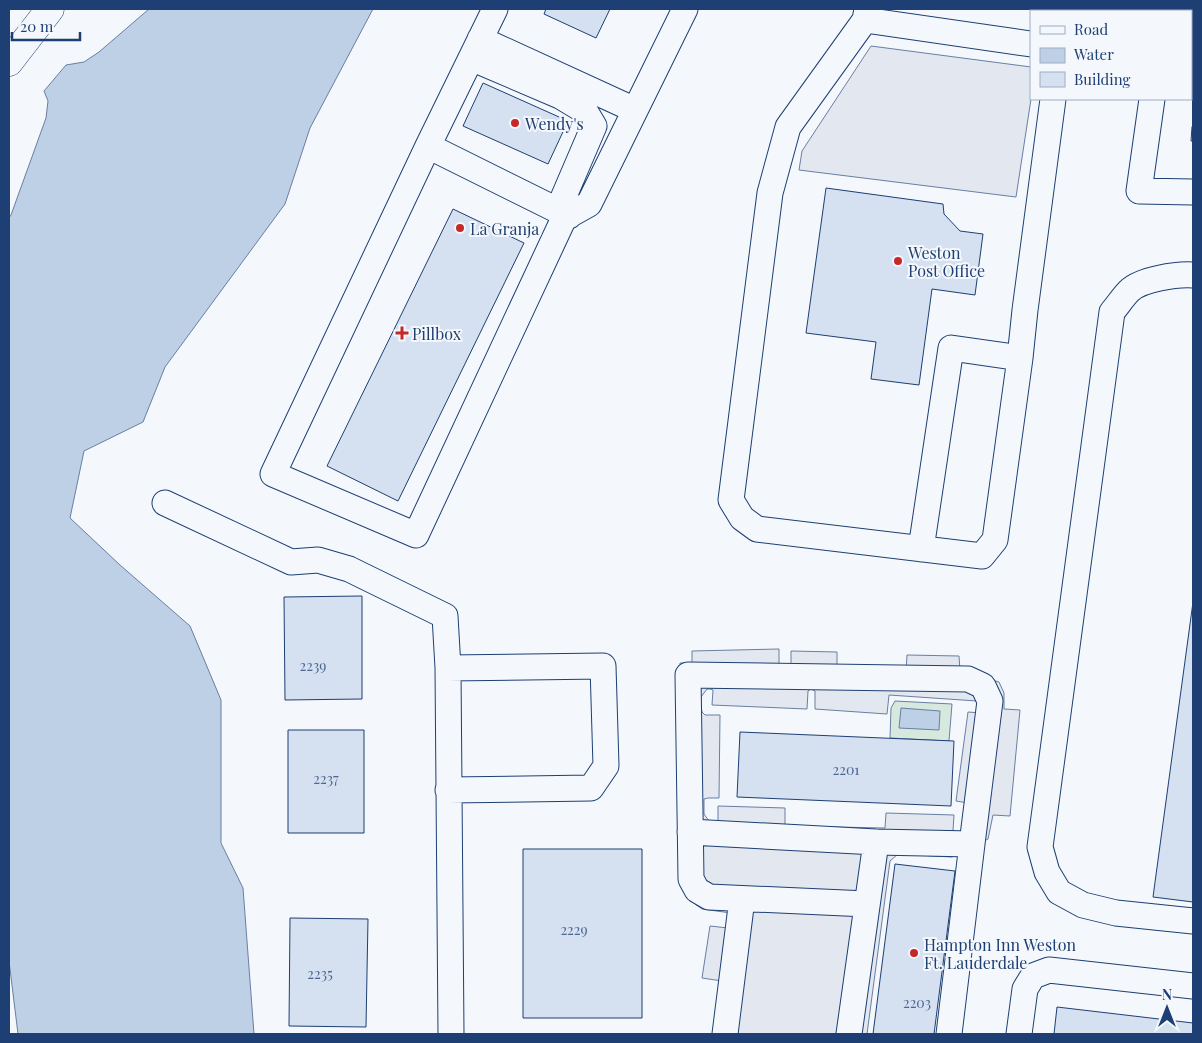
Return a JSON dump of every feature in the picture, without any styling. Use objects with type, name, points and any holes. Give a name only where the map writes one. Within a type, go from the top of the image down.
[{"type":"main road","points":[[9,62],[50,9]]},
{"type":"lane","points":[[475,48],[585,111],[594,126],[564,213],[564,218],[416,535],[273,474],[428,146],[475,48],[494,9]]},
{"type":"lane","points":[[428,146],[564,213],[590,204],[684,9]]},
{"type":"lane","points":[[1030,44],[866,14],[788,127],[770,192],[731,500],[742,518],[757,529],[982,556],[995,540],[1053,100]]},
{"type":"lane","points":[[475,48],[635,110]]},
{"type":"lane","points":[[1152,100],[1139,191],[1193,192]]},
{"type":"lane","points":[[1193,275],[1182,274],[1151,280],[1130,289],[1112,312],[1040,847],[1046,872],[1058,892],[1083,905],[1116,913],[1193,921]]},
{"type":"lane","points":[[921,549],[951,348],[1020,358]]},
{"type":"lane","points":[[165,503],[292,562],[318,560],[349,569],[445,616],[448,668],[450,1034]]},
{"type":"lane","points":[[448,668],[602,666],[606,766],[591,788],[448,790]]},
{"type":"lane","points":[[867,904],[709,897],[697,890],[691,879],[688,675],[968,679],[982,686],[990,700],[950,1034]]},
{"type":"lane","points":[[690,832],[876,842],[972,844]]},
{"type":"lane","points":[[849,1034],[876,842]]},
{"type":"lane","points":[[725,1034],[742,898]]},
{"type":"lane","points":[[1019,1034],[1025,989],[1034,976],[1049,970],[1193,986]]},
{"type":"shaded area","points":[[871,46],[1030,67],[1031,100],[1016,197],[799,170],[802,151]]},
{"type":"shaded area","points":[[779,649],[780,666],[787,667],[791,663],[791,651],[837,652],[837,672],[906,673],[907,655],[959,656],[960,671],[999,682],[1004,693],[1004,709],[1020,710],[1010,816],[993,815],[988,839],[952,857],[898,854],[890,861],[867,1034],[715,1034],[722,981],[702,978],[710,926],[728,928],[731,913],[702,909],[686,894],[683,879],[680,663],[692,663],[692,651]],"holes":[[[707,689],[713,690],[712,705],[807,709],[808,691],[811,689],[815,691],[815,709],[887,714],[889,695],[977,701],[981,713],[968,712],[956,801],[974,804],[966,833],[958,833],[953,830],[954,815],[886,813],[885,828],[785,826],[785,808],[718,806],[718,822],[709,821],[704,814],[704,799],[719,798],[720,715],[705,715],[702,712],[701,697]]]},
{"type":"shaded area","points":[[895,701],[952,704],[949,741],[890,738],[891,708]]},
{"type":"water","points":[[149,9],[373,9],[310,128],[285,204],[165,367],[143,422],[84,451],[70,518],[190,626],[221,700],[221,843],[243,888],[254,1034],[18,1034],[9,961],[9,218],[46,118],[48,101],[44,91],[66,65],[84,62],[99,52]]},
{"type":"water","points":[[901,708],[940,711],[939,730],[899,728]]},
{"type":"building","points":[[546,9],[610,9],[596,38],[544,14]]},
{"type":"building","name":"Wendy's","points":[[483,83],[568,121],[548,164],[463,126]]},
{"type":"building","points":[[1193,125],[1193,141],[1191,141],[1192,127]]},
{"type":"building","name":"Weston Post Office","points":[[826,188],[943,204],[944,214],[960,231],[983,234],[975,295],[932,289],[919,385],[871,379],[876,342],[806,333]]},
{"type":"building","points":[[453,209],[524,243],[398,501],[327,466]]},
{"type":"building","points":[[362,596],[362,699],[285,700],[284,597]]},
{"type":"building","points":[[1193,602],[1193,902],[1153,897]]},
{"type":"building","points":[[288,730],[364,730],[364,833],[288,833]]},
{"type":"building","points":[[740,732],[954,741],[951,806],[737,797]]},
{"type":"building","points":[[523,849],[642,849],[642,1018],[523,1018]]},
{"type":"building","name":"Hampton Inn Weston Ft. Lauderdale","points":[[895,864],[955,871],[934,1034],[873,1034]]},
{"type":"building","points":[[290,918],[368,919],[366,1027],[289,1026]]},
{"type":"building","points":[[1057,1007],[1193,1023],[1193,1034],[1054,1034]]},
{"type":"place","name":"Wendy's","points":[[515,123]]},
{"type":"place","name":"La Granja","points":[[460,228]]},
{"type":"place","name":"Weston Post Office","points":[[898,261]]},
{"type":"place","name":"Pillbox","points":[[402,333]]},
{"type":"place","name":"Hampton Inn Weston Ft. Lauderdale","points":[[914,953]]}]
